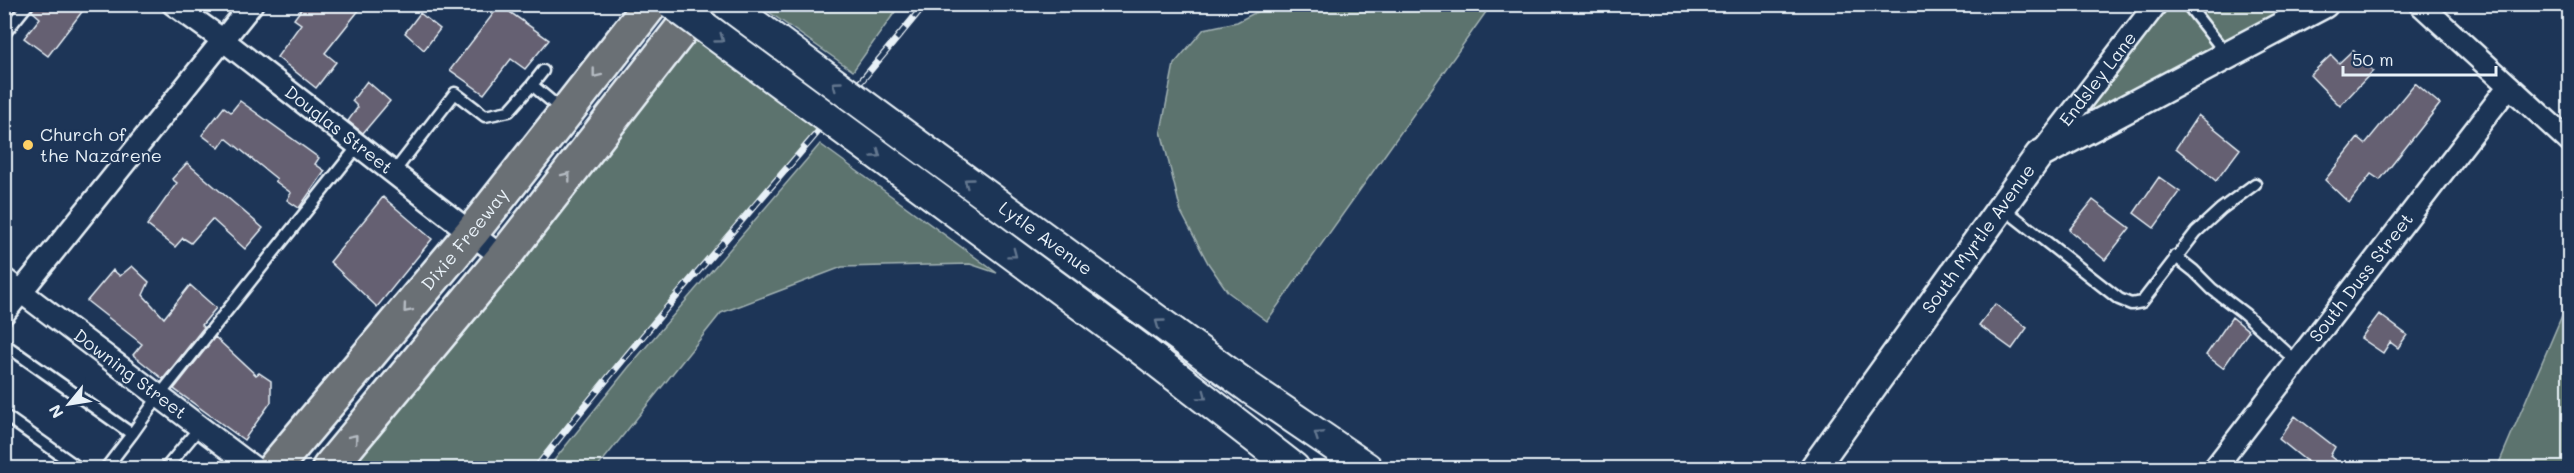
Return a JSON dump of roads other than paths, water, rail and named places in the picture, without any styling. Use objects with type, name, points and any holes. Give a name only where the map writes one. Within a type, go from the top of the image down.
[{"type":"main road","name":"Lytle Avenue","points":[[673,4],[1146,353],[1294,468]]},
{"type":"main road","points":[[328,468],[503,258],[701,4]]},
{"type":"main road","name":"Lytle Avenue","points":[[727,4],[1251,389],[1366,468]]},
{"type":"main road","name":"Dixie Freeway","points":[[274,468],[472,232],[565,113],[635,12]]},
{"type":"street","name":"Douglas Street","points":[[173,4],[223,40],[503,258]]},
{"type":"street","points":[[4,313],[13,285],[252,4]]},
{"type":"street","name":"Endsley Lane","points":[[2040,155],[2156,4]]},
{"type":"street","name":"South Myrtle Avenue","points":[[1814,468],[2040,155],[2324,4]]},
{"type":"street","points":[[2420,4],[2570,142]]},
{"type":"street","name":"South Duss Street","points":[[2215,468],[2509,86]]},
{"type":"street","name":"Downing Street","points":[[13,285],[254,468]]},
{"type":"lane","points":[[4,34],[28,4]]},
{"type":"lane","points":[[2187,4],[2227,55]]},
{"type":"lane","points":[[394,172],[455,93],[485,116],[509,111],[543,71]]},
{"type":"lane","points":[[532,85],[565,113]]},
{"type":"lane","points":[[106,468],[159,396],[359,145]]},
{"type":"lane","points":[[2001,207],[2119,299],[2131,304],[2142,302],[2175,256],[2196,232],[2221,209],[2255,184]]},
{"type":"lane","points":[[2175,256],[2194,271],[2212,290],[2245,314],[2297,362]]},
{"type":"lane","points":[[4,344],[132,434]]},
{"type":"lane","points":[[4,415],[79,468]]},
{"type":"lane","points":[[166,468],[200,427]]},
{"type":"railway","points":[[536,468],[631,350],[925,4]]},
{"type":"place","name":"Church of the Nazarene","points":[[28,145]]}]
